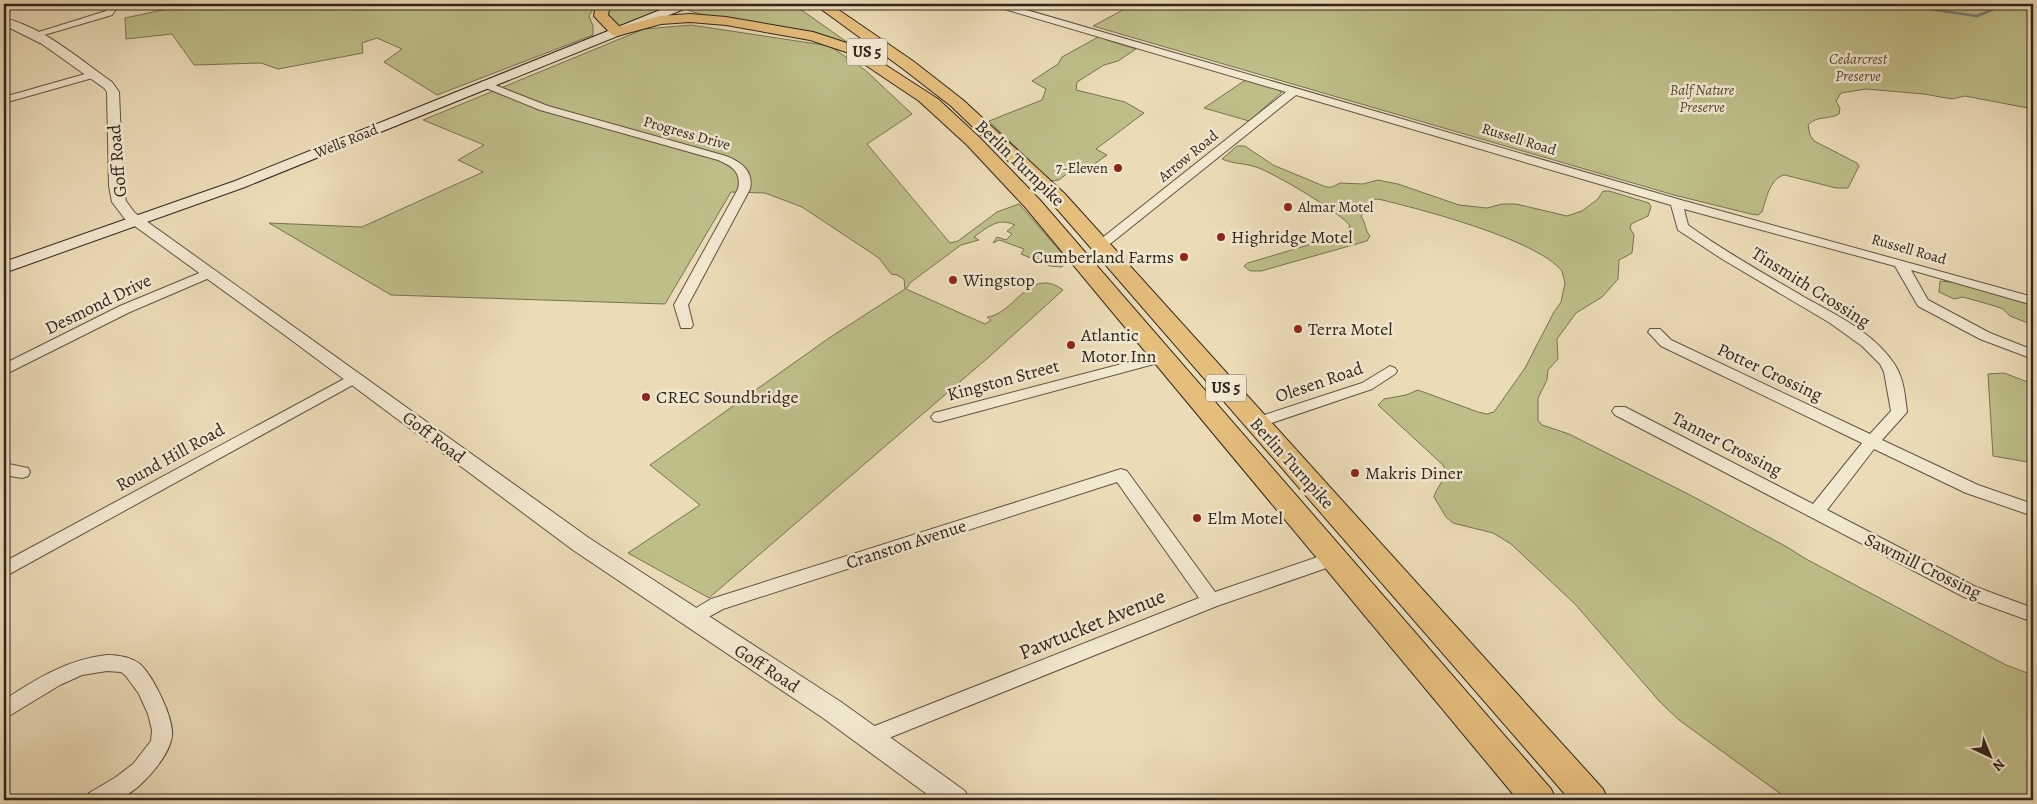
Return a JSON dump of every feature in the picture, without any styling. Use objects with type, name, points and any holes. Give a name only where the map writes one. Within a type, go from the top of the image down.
[{"type":"highway","points":[[603,4],[601,16],[617,32],[668,19],[726,21]]},
{"type":"highway","points":[[844,4],[851,18],[874,41]]},
{"type":"highway","points":[[681,5],[694,14],[838,42],[932,102]]},
{"type":"highway","name":"Berlin Turnpike","points":[[814,6],[874,41],[931,81],[980,122],[1046,187],[1101,246],[1591,800]]},
{"type":"highway","name":"Berlin Turnpike","points":[[814,6],[932,102],[1017,186],[1083,261],[1539,800]]},
{"type":"highway","points":[[1083,261],[1101,246]]},
{"type":"highway","points":[[1335,558],[1367,547]]},
{"type":"main road","name":"Wells Road","points":[[4,268],[250,180],[681,5]]},
{"type":"street","points":[[34,35],[109,13],[112,9],[104,4]]},
{"type":"street","name":"Russell Road","points":[[997,4],[1677,203],[2033,301]]},
{"type":"street","name":"Goff Road","points":[[4,21],[69,55],[113,92],[117,195],[123,209],[136,221],[356,378],[581,544],[869,737],[956,800]]},
{"type":"street","points":[[4,100],[92,75]]},
{"type":"street","name":"Progress Drive","points":[[484,84],[544,108],[722,158],[736,164],[745,172],[747,177],[744,189],[681,305],[686,325]]},
{"type":"street","name":"Arrow Road","points":[[1101,246],[1295,90]]},
{"type":"street","name":"Tinsmith Crossing","points":[[1677,203],[1682,227],[1726,257],[1831,318],[1858,337],[1886,362],[1896,387],[1899,412],[1872,442],[1816,512]]},
{"type":"street","points":[[1900,263],[1922,303],[1985,336],[2033,355]]},
{"type":"street","name":"Desmond Drive","points":[[4,370],[125,309],[210,273]]},
{"type":"street","name":"Potter Crossing","points":[[1655,332],[1666,343],[1972,490],[2033,510]]},
{"type":"street","name":"Kingston Street","points":[[939,417],[1164,357]]},
{"type":"street","name":"Olesen Road","points":[[1257,423],[1367,386],[1390,371]]},
{"type":"street","name":"Round Hill Road","points":[[4,570],[356,378]]},
{"type":"street","name":"Tanner Crossing","points":[[1620,411],[1816,512]]},
{"type":"street","points":[[4,469],[22,472]]},
{"type":"street","name":"Cranston Avenue","points":[[692,619],[717,604],[1121,475],[1210,601]]},
{"type":"street","name":"Sawmill Crossing","points":[[1816,512],[1970,592],[2033,615]]},
{"type":"street","name":"Pawtucket Avenue","points":[[869,737],[1210,601],[1335,558]]},
{"type":"street","points":[[4,710],[50,682],[85,667],[102,663],[117,663],[134,671],[147,692],[161,722],[163,728],[161,740],[152,756],[140,771],[124,784],[96,800]]},
{"type":"green space","points":[[171,4],[596,4],[589,16],[593,26],[593,35],[437,95],[384,62],[402,49],[377,38],[362,43],[363,53],[278,69],[261,63],[194,65],[172,34],[126,39],[125,18],[167,9]]},
{"type":"green space","points":[[607,4],[675,4],[620,26],[606,19],[605,6]]},
{"type":"green space","points":[[692,4],[793,4],[854,47],[710,17],[687,10],[686,8]]},
{"type":"green space","name":"Balf Nature Preserve","points":[[1134,4],[2033,4],[2033,109],[1965,96],[1952,99],[1924,94],[1866,89],[1841,93],[1836,101],[1840,108],[1839,114],[1815,120],[1808,125],[1810,135],[1814,141],[1857,163],[1859,166],[1848,188],[1836,188],[1785,175],[1772,184],[1762,212],[1758,215],[1674,195],[1093,26]]},
{"type":"green space","points":[[691,25],[830,46],[865,70],[912,114],[867,144],[950,243],[958,241],[997,212],[1019,204],[1067,259],[1062,267],[1050,266],[1021,254],[1024,249],[999,240],[993,243],[997,237],[1006,240],[1012,234],[1007,231],[1015,225],[1003,222],[993,224],[974,237],[979,240],[961,245],[911,282],[906,289],[985,324],[991,320],[987,317],[997,314],[1023,293],[1041,283],[1051,284],[1063,290],[990,356],[709,598],[628,553],[700,505],[650,465],[829,338],[905,289],[904,279],[891,274],[879,258],[802,207],[765,193],[731,192],[665,304],[391,295],[269,223],[362,227],[483,172],[458,160],[484,145],[423,120],[644,29]]},
{"type":"green space","points":[[1100,36],[1136,49],[1118,61],[1104,65],[1077,82],[1076,90],[1125,102],[1144,113],[1096,149],[1107,155],[1090,167],[1073,169],[1059,180],[1050,181],[989,121],[1042,100],[1046,89],[1032,81],[1058,64],[1062,57]]},
{"type":"green space","points":[[1247,79],[1280,89],[1281,93],[1249,121],[1204,108]]},
{"type":"green space","points":[[1237,146],[1245,146],[1273,165],[1326,187],[1332,187],[1340,183],[1363,184],[1378,180],[1398,184],[1459,205],[1487,208],[1502,204],[1516,204],[1567,216],[1582,211],[1598,199],[1603,191],[1609,191],[1649,203],[1651,207],[1648,216],[1631,224],[1630,228],[1634,235],[1632,253],[1619,260],[1618,279],[1602,297],[1576,313],[1557,339],[1558,359],[1548,370],[1547,380],[1538,398],[1538,420],[1542,425],[1569,434],[1690,495],[2006,665],[2033,675],[2033,800],[1789,800],[1679,720],[1660,702],[1575,604],[1511,544],[1493,533],[1453,523],[1446,517],[1434,497],[1445,475],[1446,471],[1443,465],[1378,405],[1384,399],[1406,395],[1418,390],[1478,412],[1487,414],[1494,412],[1525,368],[1561,302],[1565,283],[1562,271],[1548,259],[1503,237],[1448,218],[1378,199],[1373,200],[1361,216],[1370,236],[1367,241],[1261,271],[1250,271],[1244,266],[1248,263],[1345,234],[1350,226],[1321,203],[1276,176],[1256,167],[1222,159]]},
{"type":"green space","points":[[1940,281],[1959,283],[2033,304],[2033,325],[2010,316],[2003,309],[1995,306],[1963,297],[1954,299],[1939,292]]},
{"type":"green space","points":[[2004,373],[2033,384],[2033,463],[1993,456],[1988,374]]},
{"type":"waterway","points":[[1575,9],[1589,4]]},
{"type":"waterway","points":[[1865,4],[1915,7],[1977,16],[2006,4]]},
{"type":"place","name":"7-Eleven","points":[[1118,168]]},
{"type":"place","name":"Almar Motel","points":[[1288,207]]},
{"type":"place","name":"Highridge Motel","points":[[1221,237]]},
{"type":"place","name":"Cumberland Farms","points":[[1184,257]]},
{"type":"place","name":"Wingstop","points":[[953,280]]},
{"type":"place","name":"Terra Motel","points":[[1298,329]]},
{"type":"place","name":"Atlantic Motor Inn","points":[[1071,345]]},
{"type":"place","name":"CREC Soundbridge","points":[[646,397]]},
{"type":"place","name":"Makris Diner","points":[[1355,473]]},
{"type":"place","name":"Elm Motel","points":[[1197,518]]},
{"type":"park label","name":"Cedarcrest Preserve","points":[[1858,68]]}]
